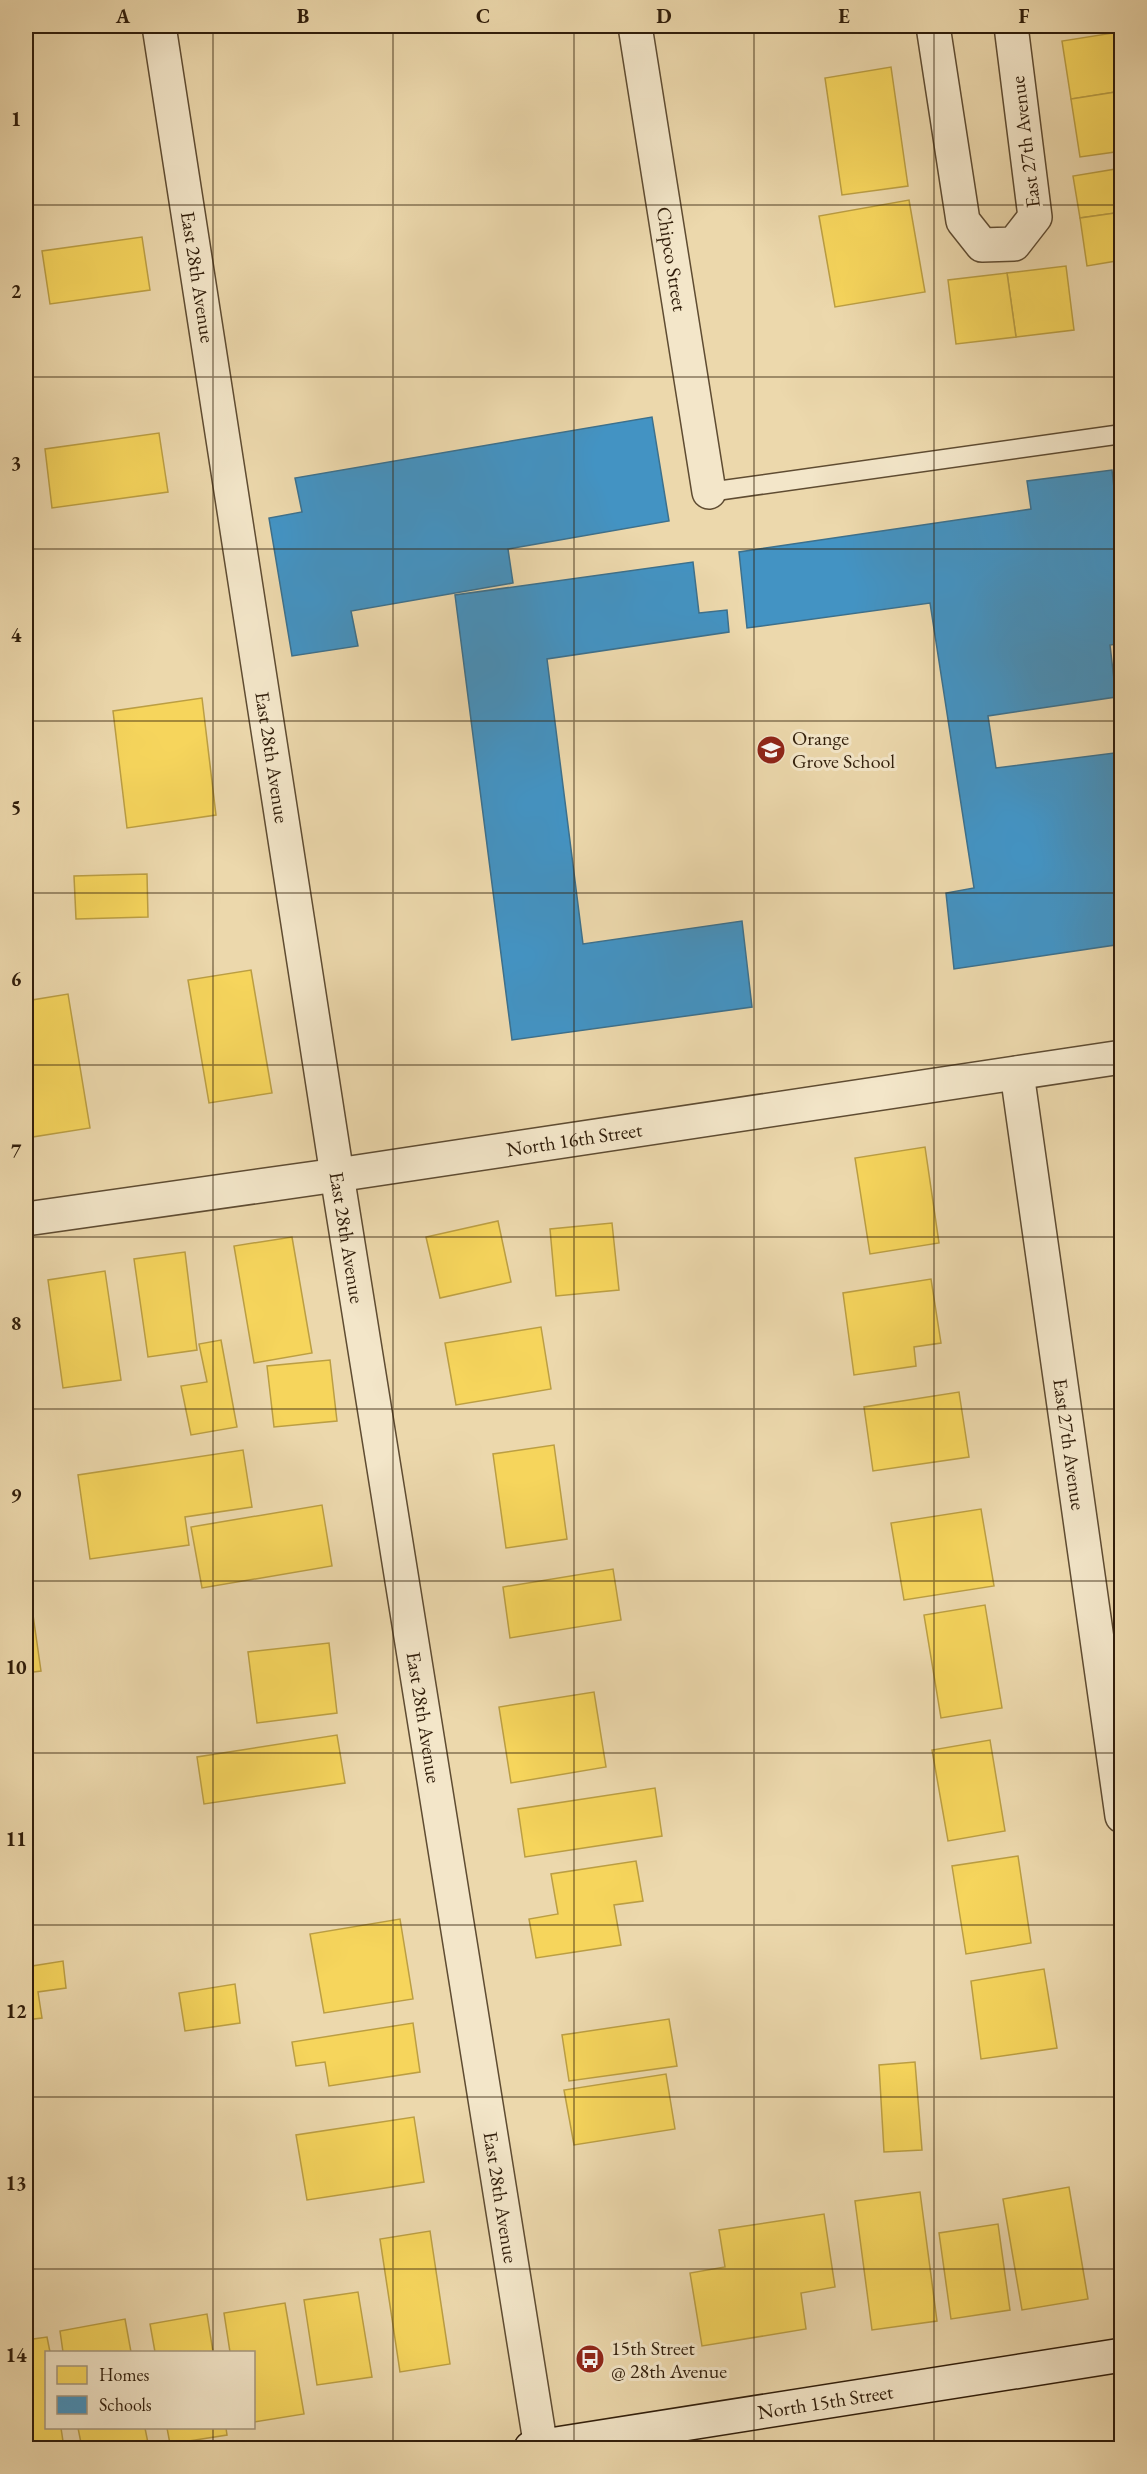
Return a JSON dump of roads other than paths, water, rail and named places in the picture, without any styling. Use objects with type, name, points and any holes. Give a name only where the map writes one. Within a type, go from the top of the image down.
[{"type":"street","name":"East 28th Avenue","points":[[159,26],[538,2448]]},
{"type":"street","name":"Chipco Street","points":[[635,26],[709,492]]},
{"type":"street","name":"East 27th Avenue","points":[[933,26],[963,221],[982,245],[1014,244],[1035,216],[1012,26]]},
{"type":"street","name":"North 16th Street","points":[[26,1219],[337,1175],[1122,1057]]},
{"type":"street","name":"East 27th Avenue","points":[[1017,1073],[1122,1816]]},
{"type":"street","name":"North 15th Street","points":[[538,2448],[1122,2355]]},
{"type":"lane","points":[[709,492],[1122,434]]},
{"type":"place","name":"Orange Grove School","points":[[771,750]]},
{"type":"place","name":"15th Street @ 28th Avenue","points":[[590,2359]]}]
